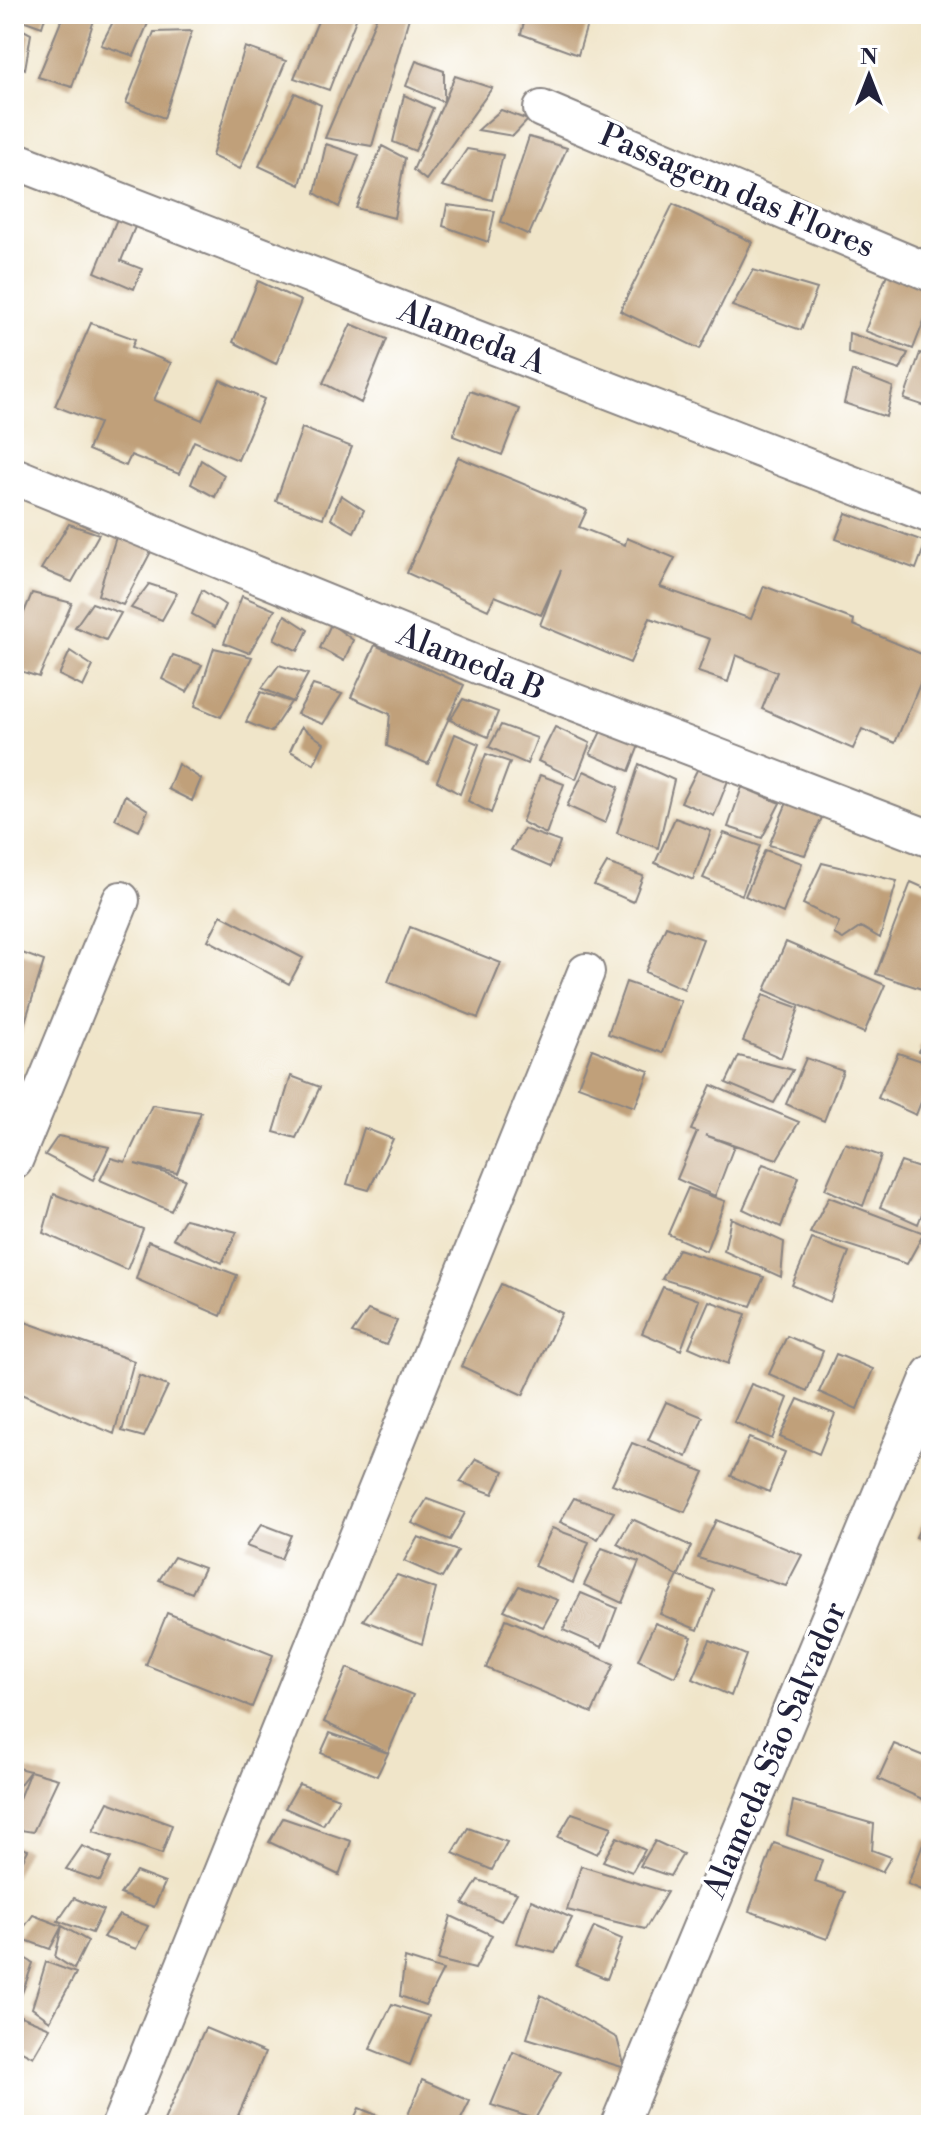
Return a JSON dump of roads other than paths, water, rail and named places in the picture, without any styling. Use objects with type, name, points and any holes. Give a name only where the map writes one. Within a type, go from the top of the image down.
[{"type":"street","name":"Passagem das Flores","points":[[542,109],[931,273]]},
{"type":"street","name":"Alameda A","points":[[14,160],[931,515]]},
{"type":"street","name":"Alameda B","points":[[14,476],[478,665],[931,839]]},
{"type":"street","points":[[14,1161],[121,900]]},
{"type":"street","points":[[120,2125],[586,972]]},
{"type":"street","name":"Alameda São Salvador","points":[[619,2125],[931,1374]]}]
